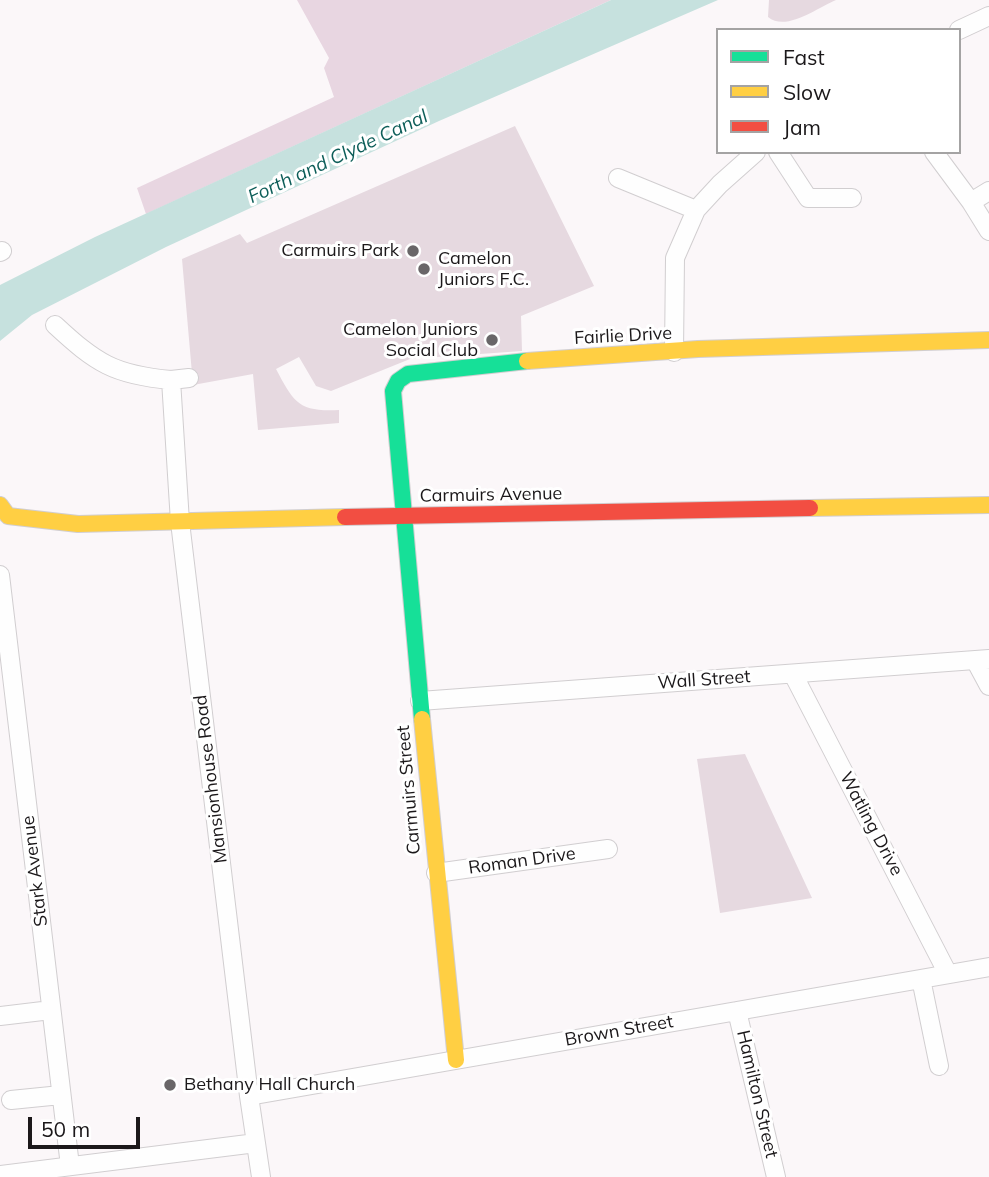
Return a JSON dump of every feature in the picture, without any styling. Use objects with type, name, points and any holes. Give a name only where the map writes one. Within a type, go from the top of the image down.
[{"type":"street","points":[[961,29],[989,16]]},
{"type":"street","points":[[674,352],[676,258],[696,211],[720,184],[755,154]]},
{"type":"street","points":[[779,154],[808,198],[852,198]]},
{"type":"street","points":[[935,154],[989,231]]},
{"type":"street","points":[[618,178],[696,211]]},
{"type":"street","points":[[971,202],[989,191]]},
{"type":"street","points":[[55,325],[81,349],[112,369],[141,377],[170,380],[189,378]]},
{"type":"street","name":"Fairlie Drive","points":[[403,516],[393,391],[398,381],[408,374],[495,363],[674,352],[989,340]]},
{"type":"street","name":"Mansionhouse Road","points":[[170,380],[180,522],[261,1177]]},
{"type":"street","name":"Carmuirs Avenue","points":[[3,517],[78,524],[989,505]]},
{"type":"street","name":"Carmuirs Street","points":[[403,516],[456,1060]]},
{"type":"street","name":"Stark Avenue","points":[[0,576],[70,1166]]},
{"type":"street","points":[[982,660],[989,686]]},
{"type":"street","name":"Wall Street","points":[[420,701],[982,660]]},
{"type":"street","name":"Watling Drive","points":[[793,674],[948,974]]},
{"type":"street","name":"Roman Drive","points":[[436,873],[608,849]]},
{"type":"street","name":"Brown Street","points":[[249,1096],[989,967]]},
{"type":"street","points":[[921,979],[939,1066]]},
{"type":"street","points":[[0,1016],[51,1010]]},
{"type":"street","name":"Hamilton Street","points":[[737,1011],[776,1177]]},
{"type":"street","points":[[12,1100],[61,1095]]},
{"type":"street","points":[[0,1175],[256,1143]]},
{"type":"shaded area","points":[[297,0],[611,0],[146,214],[137,188],[334,97],[324,68],[329,58]]},
{"type":"shaded area","points":[[769,0],[836,0],[811,13],[784,22],[768,17]]},
{"type":"shaded area","name":"Carmuirs Park","points":[[515,126],[594,286],[521,316],[522,351],[410,359],[331,391],[316,386],[299,357],[276,369],[299,403],[315,409],[339,410],[339,423],[258,430],[253,374],[193,385],[182,259],[240,234],[247,243]]},
{"type":"shaded area","points":[[745,754],[812,898],[720,913],[697,759]]},
{"type":"water","name":"Forth and Clyde Canal","points":[[611,0],[718,0],[439,121],[166,247],[32,315],[0,341],[0,285],[95,237]]},
{"type":"traffic: fast","points":[[422,719],[393,391],[398,381],[408,374],[527,361]]},
{"type":"traffic: slow","points":[[527,361],[698,349],[989,340]]},
{"type":"traffic: slow","points":[[0,505],[8,516],[78,524],[345,517]]},
{"type":"traffic: slow","points":[[810,508],[989,505]]},
{"type":"traffic: slow","points":[[422,719],[456,1060]]},
{"type":"traffic: jam","points":[[345,517],[810,508]]},
{"type":"place","name":"Carmuirs Park","points":[[413,251]]},
{"type":"place","name":"Camelon Juniors F.C.","points":[[424,269]]},
{"type":"place","name":"Camelon Juniors Social Club","points":[[492,340]]},
{"type":"place","name":"Bethany Hall Church","points":[[170,1085]]}]
